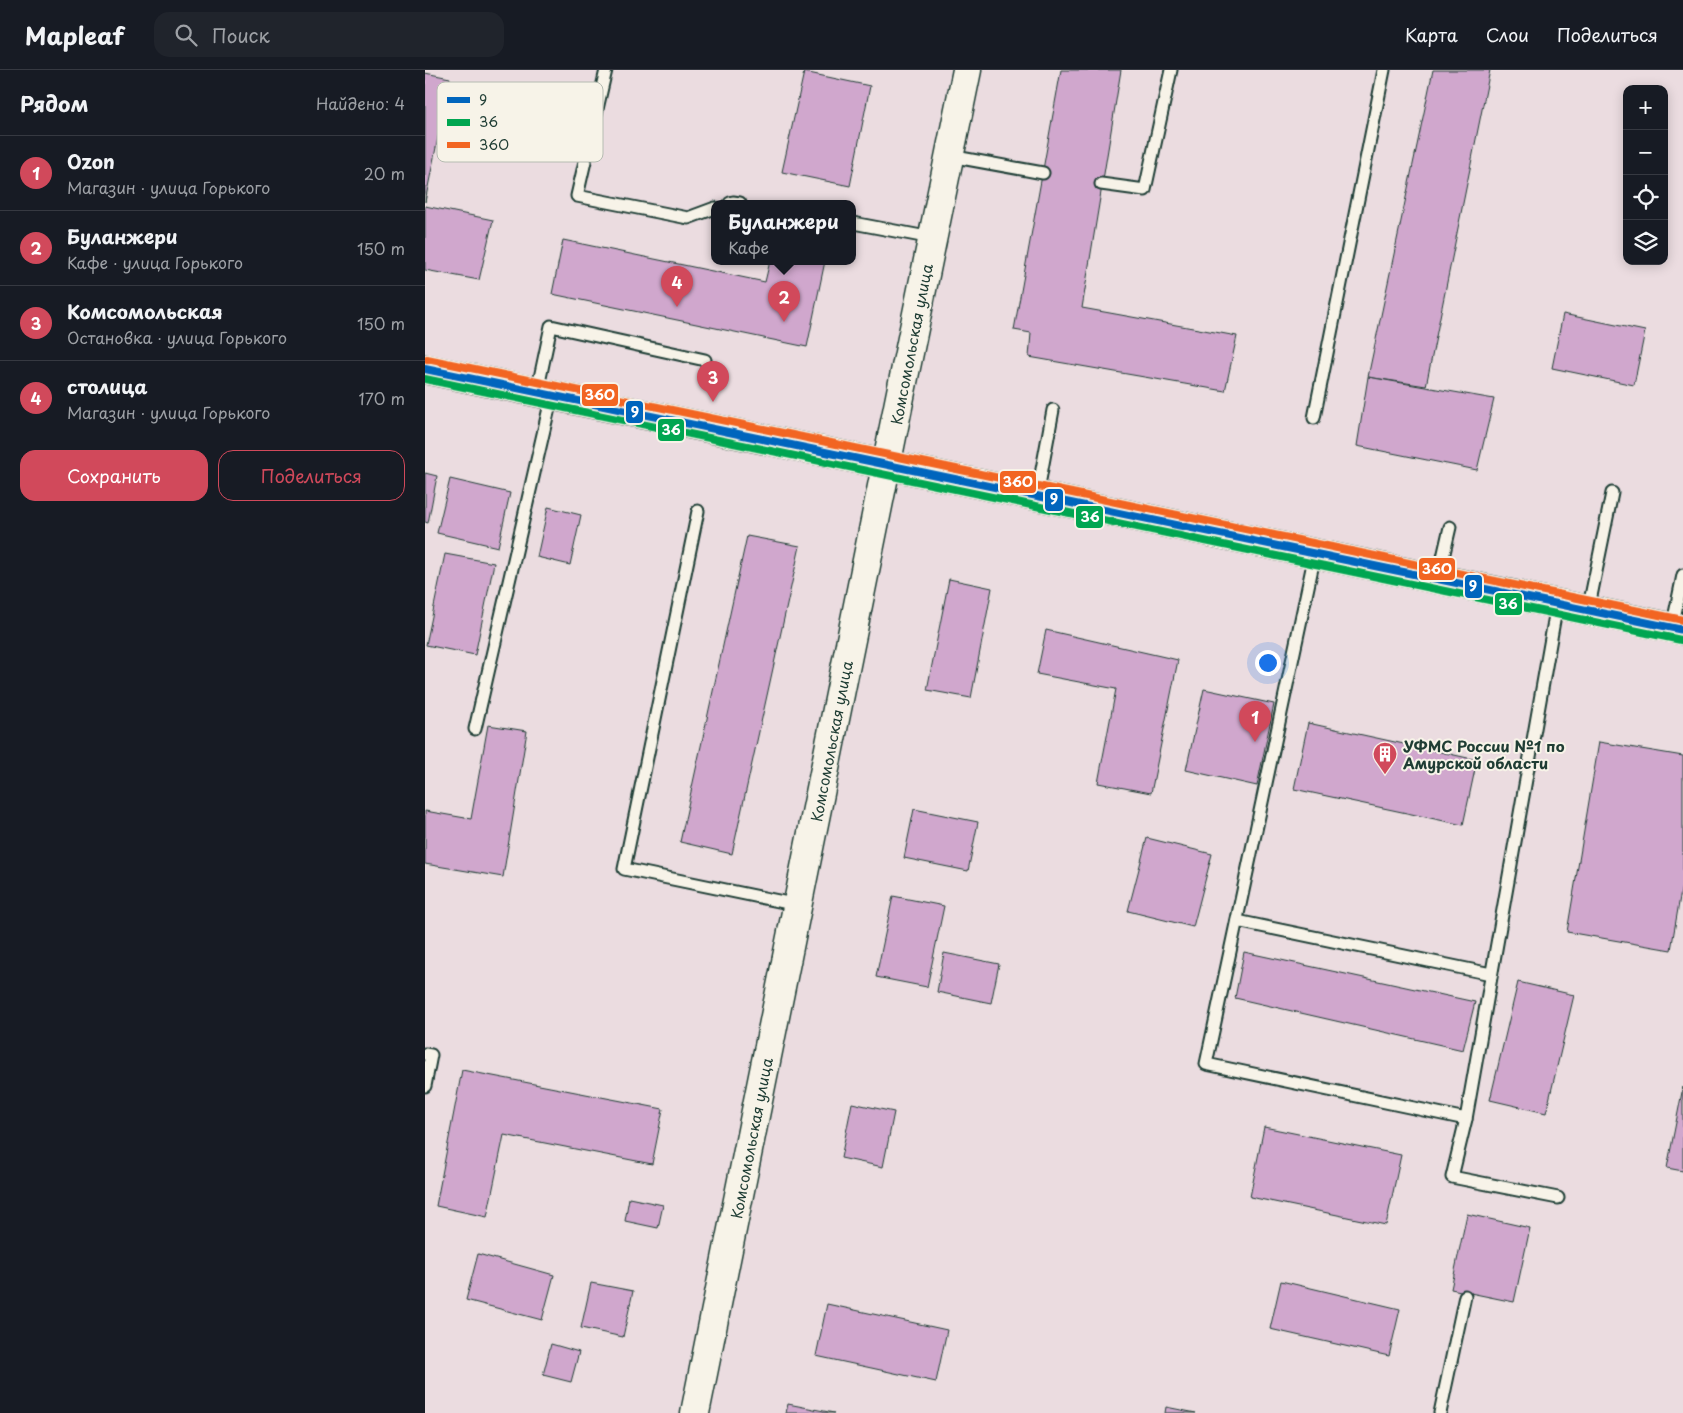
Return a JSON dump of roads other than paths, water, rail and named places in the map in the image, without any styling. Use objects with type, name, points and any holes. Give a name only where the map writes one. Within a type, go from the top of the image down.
[{"type":"street","name":"Комсомольская улица","points":[[695,1413],[967,70]]},
{"type":"street","points":[[425,369],[1677,629]]},
{"type":"lane","points":[[603,83],[606,70]]},
{"type":"lane","points":[[1101,184],[1145,190],[1171,70]]},
{"type":"lane","points":[[1314,418],[1384,70]]},
{"type":"lane","points":[[949,156],[1043,173]]},
{"type":"lane","points":[[585,162],[577,196],[688,218],[711,209]]},
{"type":"lane","points":[[856,224],[933,238]]},
{"type":"lane","points":[[475,729],[544,394],[551,326],[705,360]]},
{"type":"lane","points":[[1037,496],[1053,410]]},
{"type":"lane","points":[[1587,611],[1612,493]]},
{"type":"lane","points":[[698,511],[625,869],[798,905]]},
{"type":"lane","points":[[1438,579],[1450,527]]},
{"type":"lane","points":[[1315,554],[1206,1064],[1465,1119]]},
{"type":"lane","points":[[1677,629],[1683,575]]},
{"type":"lane","points":[[1557,604],[1465,1119],[1452,1177],[1558,1198]]},
{"type":"lane","points":[[1237,921],[1491,974]]},
{"type":"lane","points":[[425,1054],[431,1055],[425,1086]]},
{"type":"lane","points":[[1440,1413],[1465,1296]]},
{"type":"place","name":"столица","points":[[677,307]]},
{"type":"place","name":"Буланжери","points":[[784,322]]},
{"type":"place","name":"Комсомольская","points":[[713,402]]},
{"type":"place","name":"Ozon","points":[[1255,742]]},
{"type":"place","name":"УФМС России №1 по Амурской области","points":[[1385,775]]}]
